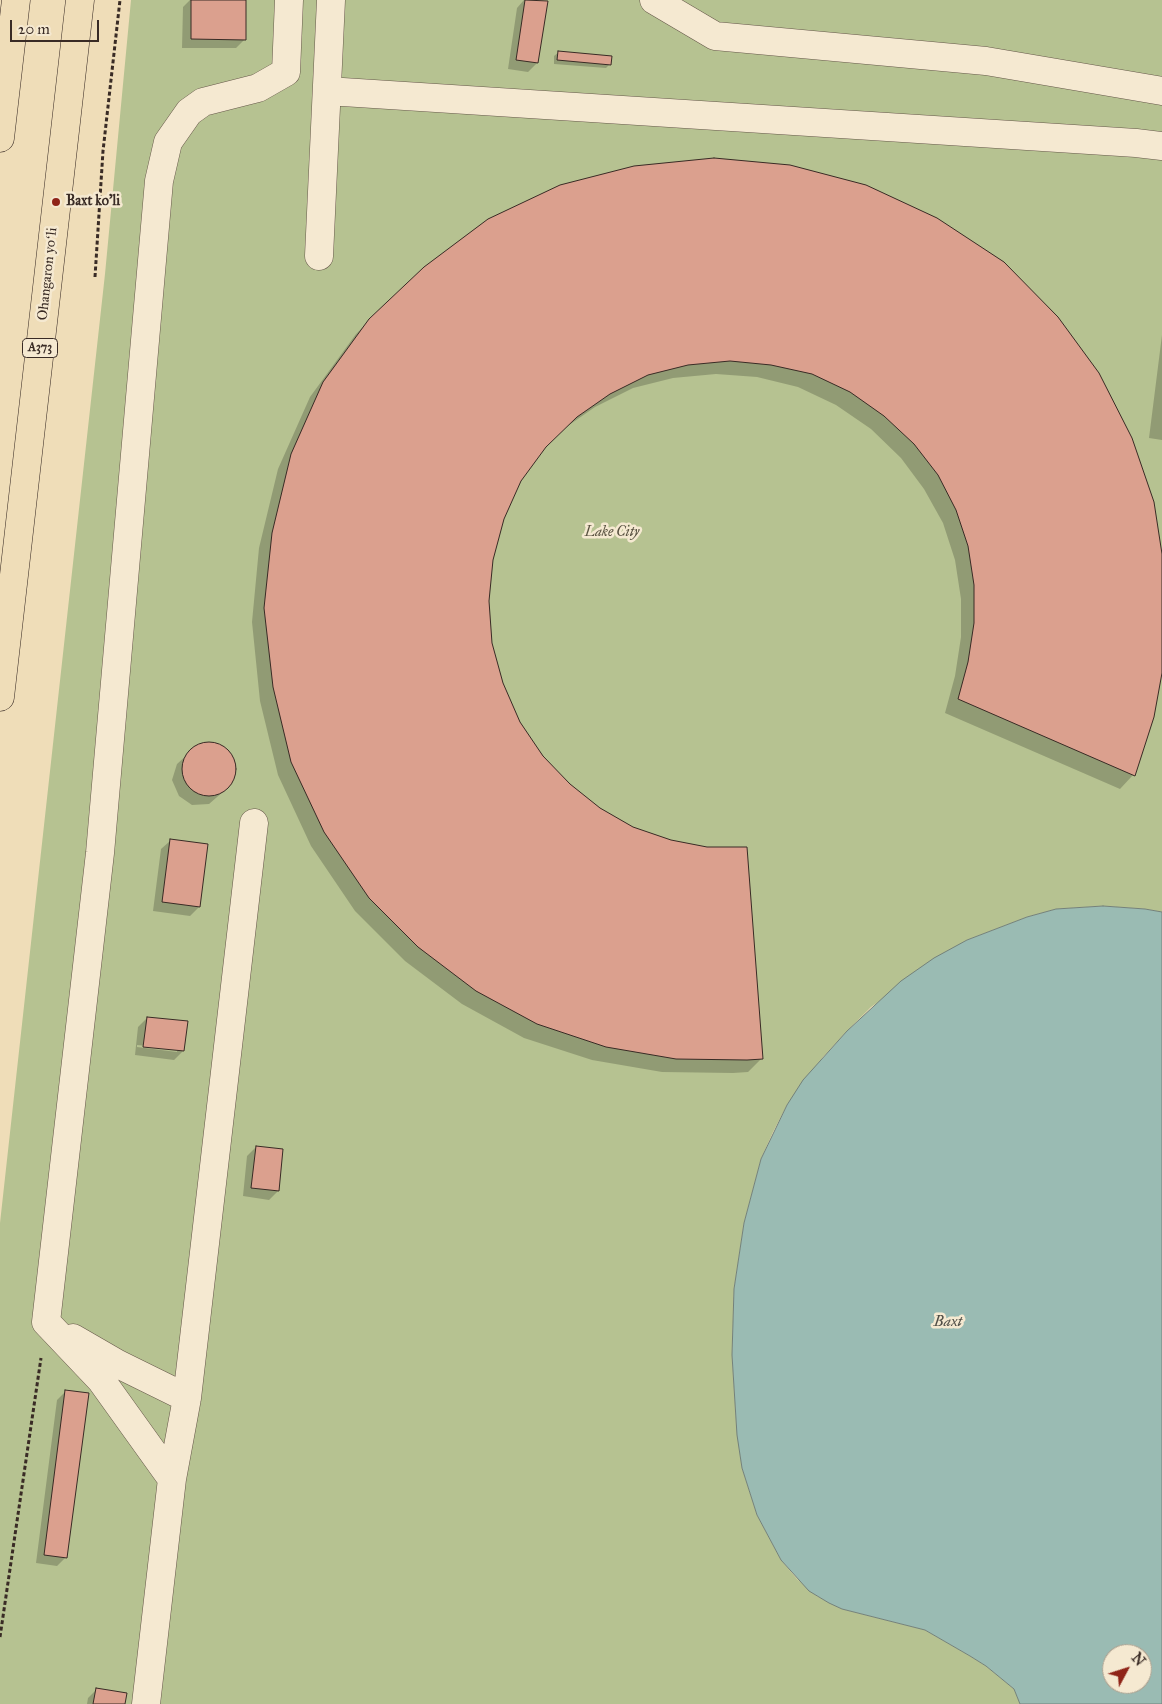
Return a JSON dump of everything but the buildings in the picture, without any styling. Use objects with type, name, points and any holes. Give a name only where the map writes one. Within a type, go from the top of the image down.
[{"type":"highway","points":[[0,138],[16,0]]},
{"type":"highway","name":"Ohangaron yoʻli","points":[[0,696],[80,0]]},
{"type":"lane","points":[[172,1479],[100,1380],[46,1322],[100,853],[159,181],[168,142],[189,112],[203,102],[258,88],[286,72],[289,0]]},
{"type":"lane","points":[[319,256],[332,0]]},
{"type":"lane","points":[[654,0],[715,36],[986,61],[1162,91]]},
{"type":"lane","points":[[327,91],[1162,146]]},
{"type":"lane","points":[[146,1704],[172,1479],[187,1398],[254,824]]},
{"type":"lane","points":[[46,1322],[118,1364],[187,1398]]},
{"type":"path","points":[[96,277],[102,151],[120,0]]},
{"type":"path","points":[[96,150],[102,151]]},
{"type":"path","points":[[0,1637],[46,1322]]},
{"type":"green space","name":"Lake City","points":[[131,0],[1162,0],[1162,912],[1102,906],[1056,909],[1027,917],[967,940],[871,1007],[823,1057],[787,1105],[773,1132],[761,1159],[744,1223],[734,1289],[732,1355],[742,1468],[757,1515],[781,1560],[797,1579],[817,1596],[842,1609],[925,1630],[970,1656],[986,1666],[1014,1689],[1020,1704],[0,1704],[0,1223],[105,274]]},
{"type":"water","name":"Baхt","points":[[1103,906],[1162,912],[1162,1704],[1020,1704],[1014,1689],[986,1666],[925,1630],[842,1609],[829,1603],[809,1591],[781,1560],[757,1515],[742,1468],[737,1435],[732,1355],[734,1289],[744,1223],[761,1159],[787,1105],[803,1080],[847,1031],[901,981],[934,958],[967,940],[1027,917],[1056,909]]},
{"type":"place","name":"Baxt ko'li","points":[[56,202]]}]
